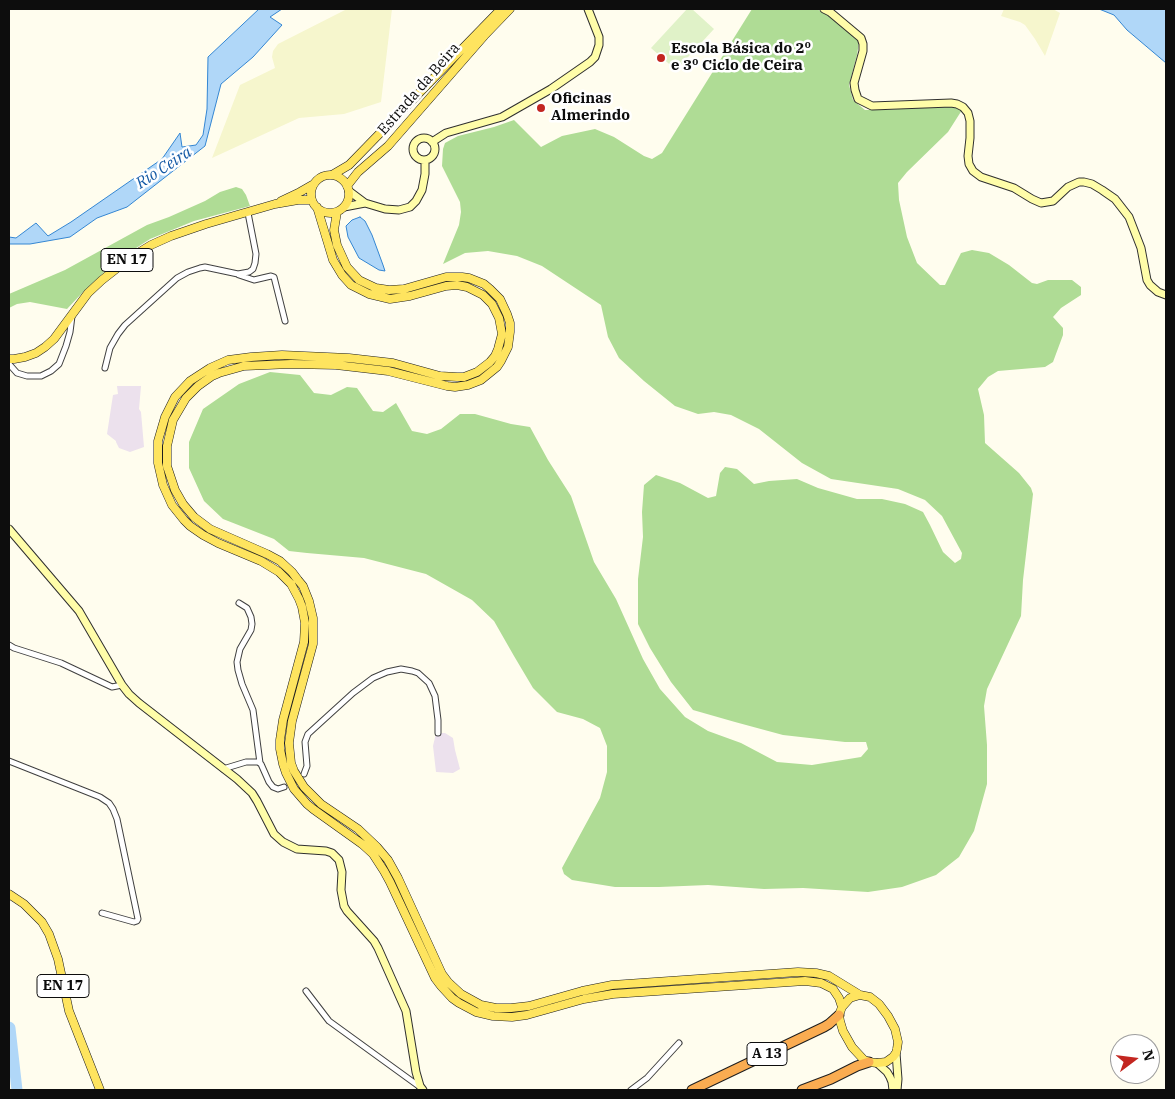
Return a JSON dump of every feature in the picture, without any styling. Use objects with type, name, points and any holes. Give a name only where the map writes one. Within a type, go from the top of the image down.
[{"type":"highway","name":"A 13","points":[[692,1090],[824,1027],[841,1011]]},
{"type":"highway","points":[[802,1090],[831,1079],[857,1066],[873,1063]]},
{"type":"main road","name":"Estrada da Beira","points":[[332,175],[344,169],[354,160],[500,9]]},
{"type":"main road","name":"Estrada da Beira","points":[[348,188],[354,176],[388,146],[510,9]]},
{"type":"main road","points":[[315,204],[321,211],[326,212],[332,213],[340,209],[349,197],[348,188],[344,180],[332,175],[322,177],[314,184],[311,192],[333,260],[351,284],[363,292],[390,299],[410,296],[446,286],[457,285],[467,287],[483,295],[492,304],[499,318],[502,334],[495,356],[490,362],[477,372],[457,378],[440,376],[393,363],[349,358],[282,355],[251,356],[228,360],[210,368],[190,381],[175,397],[165,417],[158,441],[158,464],[163,485],[172,505],[190,526],[203,535],[261,560],[280,572],[291,584],[302,607],[305,623],[304,642],[283,720],[280,740],[283,764],[294,789],[313,810],[362,844],[373,854],[390,882],[435,978],[452,998],[476,1012],[493,1016],[512,1017],[527,1015],[584,999],[613,994],[805,981],[821,983],[833,988],[839,998],[842,1028],[856,1053],[864,1060],[873,1063],[882,1063],[890,1060],[896,1053],[898,1042],[895,1029],[879,1004],[870,997],[860,995],[829,976],[816,973],[798,972],[612,985],[582,991],[529,1006],[496,1008],[481,1005],[461,994],[442,974],[388,860],[358,829],[320,804],[304,787],[291,763],[289,743],[292,721],[313,644],[313,618],[310,601],[303,586],[280,561],[210,529],[194,517],[182,504],[174,490],[167,466],[167,446],[173,420],[186,398],[205,381],[226,370],[244,366],[336,365],[388,371],[447,386],[468,385],[481,380],[497,367],[508,347],[510,332],[510,323],[500,299],[490,288],[469,278],[462,276],[446,277],[404,289],[390,290],[369,286],[359,280],[347,267],[337,245],[334,230],[340,209]]},
{"type":"main road","name":"EN 17","points":[[275,204],[314,184]]},
{"type":"main road","name":"EN 17","points":[[9,358],[25,357],[45,347],[54,339],[88,293],[130,258],[151,245],[180,233],[275,204],[298,200],[315,204]]},
{"type":"main road","name":"EN 17","points":[[9,894],[24,904],[42,922],[49,934],[58,959],[69,1012],[100,1090]]},
{"type":"main road","points":[[841,1011],[850,998],[860,995]]},
{"type":"street","points":[[432,142],[446,133],[502,117],[551,89],[590,62],[595,57],[599,45],[599,37],[588,9]]},
{"type":"street","points":[[824,9],[861,38],[863,51],[854,83],[858,98],[872,106],[951,103],[963,107],[968,113],[970,121],[968,156],[969,164],[973,171],[981,177],[1014,188],[1032,199],[1041,202],[1053,200],[1068,187],[1078,182],[1092,184],[1102,190],[1115,199],[1130,217],[1141,248],[1147,280],[1150,286],[1166,295]]},
{"type":"street","points":[[423,138],[430,140],[434,145],[434,152],[425,160],[419,159],[414,155],[413,149],[413,145],[417,140],[423,138]]},
{"type":"street","points":[[340,209],[365,203],[394,210],[405,209],[413,205],[420,197],[422,190],[425,160]]},
{"type":"street","points":[[348,188],[365,203]]},
{"type":"street","points":[[238,274],[249,272],[253,269],[255,263],[254,244],[248,212]]},
{"type":"street","points":[[105,368],[110,348],[118,334],[132,318],[177,278],[188,272],[205,267],[238,274],[254,280],[274,277],[285,321]]},
{"type":"street","points":[[9,364],[17,373],[27,376],[41,376],[51,371],[59,364],[66,346],[72,316]]},
{"type":"street","points":[[9,529],[78,612],[129,694],[252,793],[274,834],[283,842],[297,849],[326,850],[339,860],[342,872],[341,890],[346,911],[374,941],[404,1005],[416,1072],[421,1089]]},
{"type":"street","points":[[239,604],[247,608],[252,624],[251,630],[240,650],[237,662],[242,684],[253,710],[260,763],[273,787],[278,789],[284,788]]},
{"type":"street","points":[[9,645],[61,663],[112,687],[122,685]]},
{"type":"street","points":[[304,774],[307,766],[305,742],[308,734],[353,693],[373,678],[387,672],[412,671],[418,673],[429,683],[435,696],[438,733]]},
{"type":"street","points":[[9,761],[100,797],[109,803],[113,809],[117,819],[138,919],[134,922],[102,913]]},
{"type":"street","points":[[223,769],[248,762],[255,761],[260,763]]},
{"type":"street","points":[[306,991],[329,1021],[421,1089]]},
{"type":"street","points":[[624,1090],[631,1090],[647,1078],[679,1043]]},
{"type":"street","points":[[896,1053],[897,1090]]},
{"type":"street","points":[[873,1063],[887,1072],[892,1082],[893,1090]]},
{"type":"shaded area","points":[[117,386],[141,386],[139,409],[141,412],[144,447],[130,452],[119,448],[116,441],[107,434],[113,395],[118,394]]},
{"type":"shaded area","points":[[436,733],[445,733],[453,738],[460,769],[453,773],[436,772],[433,746]]},
{"type":"green space","points":[[347,9],[392,9],[381,102],[344,114],[299,118],[212,158],[240,85],[275,68],[272,57],[273,51],[278,44]]},
{"type":"green space","points":[[687,9],[692,9],[714,29],[676,70],[651,48]]},
{"type":"green space","points":[[752,9],[816,9],[828,14],[854,35],[859,42],[849,85],[853,100],[865,110],[949,106],[962,110],[948,132],[898,183],[899,200],[907,237],[917,263],[940,285],[945,285],[961,253],[972,250],[989,253],[1009,265],[1032,283],[1037,284],[1048,280],[1072,280],[1081,287],[1081,295],[1061,308],[1053,317],[1063,328],[1063,335],[1053,362],[1045,367],[998,371],[988,377],[978,389],[984,415],[985,443],[1019,473],[1031,488],[1033,494],[1023,580],[1021,616],[987,689],[984,706],[987,784],[974,831],[959,857],[936,875],[902,887],[868,892],[803,888],[764,889],[708,885],[615,887],[572,880],[564,874],[562,868],[600,798],[607,772],[607,746],[600,728],[583,719],[557,712],[533,688],[494,621],[472,600],[426,574],[364,558],[289,551],[274,539],[223,519],[204,501],[189,468],[189,442],[203,409],[239,384],[270,372],[300,375],[314,393],[331,395],[347,387],[357,388],[373,411],[383,412],[396,403],[412,431],[427,434],[441,429],[460,414],[475,414],[530,427],[571,496],[594,562],[616,599],[643,659],[660,689],[685,717],[708,731],[741,743],[777,762],[812,765],[861,757],[868,749],[866,742],[845,742],[783,735],[693,710],[671,682],[638,624],[638,579],[643,537],[644,485],[656,475],[680,483],[708,498],[716,496],[720,473],[725,467],[737,469],[754,484],[797,479],[818,488],[857,499],[882,499],[905,504],[923,512],[943,552],[955,563],[961,559],[962,553],[942,516],[925,500],[898,489],[831,479],[802,463],[759,429],[731,415],[714,412],[698,414],[675,406],[619,358],[608,337],[601,305],[542,266],[517,256],[488,251],[465,253],[443,264],[459,225],[461,212],[460,202],[442,166],[445,143],[458,136],[514,120],[541,147],[562,136],[595,129],[614,137],[652,159],[662,153]]},
{"type":"green space","points":[[1004,9],[1053,9],[1060,13],[1045,56],[1025,25],[1001,16]]},
{"type":"green space","points":[[236,187],[242,189],[250,206],[194,221],[150,239],[115,262],[67,309],[30,302],[17,304],[9,308],[9,294],[65,270],[147,225],[205,201],[220,192]]},
{"type":"water","name":"Rio Ceira","points":[[259,9],[282,9],[270,17],[282,25],[253,57],[221,84],[205,146],[127,207],[97,218],[70,237],[30,244],[9,244],[9,237],[16,238],[36,223],[48,236],[71,222],[162,159],[180,133],[182,147],[196,145],[203,135],[207,109],[208,57]]},
{"type":"water","points":[[1099,9],[1166,9],[1166,63],[1127,30],[1114,15]]},
{"type":"water","points":[[360,217],[365,221],[372,235],[385,271],[379,270],[359,258],[348,237],[346,226],[352,220]]},
{"type":"waterway","name":"Rio Ceira","points":[[9,1027],[17,1090]]},
{"type":"place","name":"Escola Básica do 2º e 3º Ciclo de Ceira","points":[[661,58]]},
{"type":"place","name":"Oficinas Almerindo","points":[[541,108]]}]
